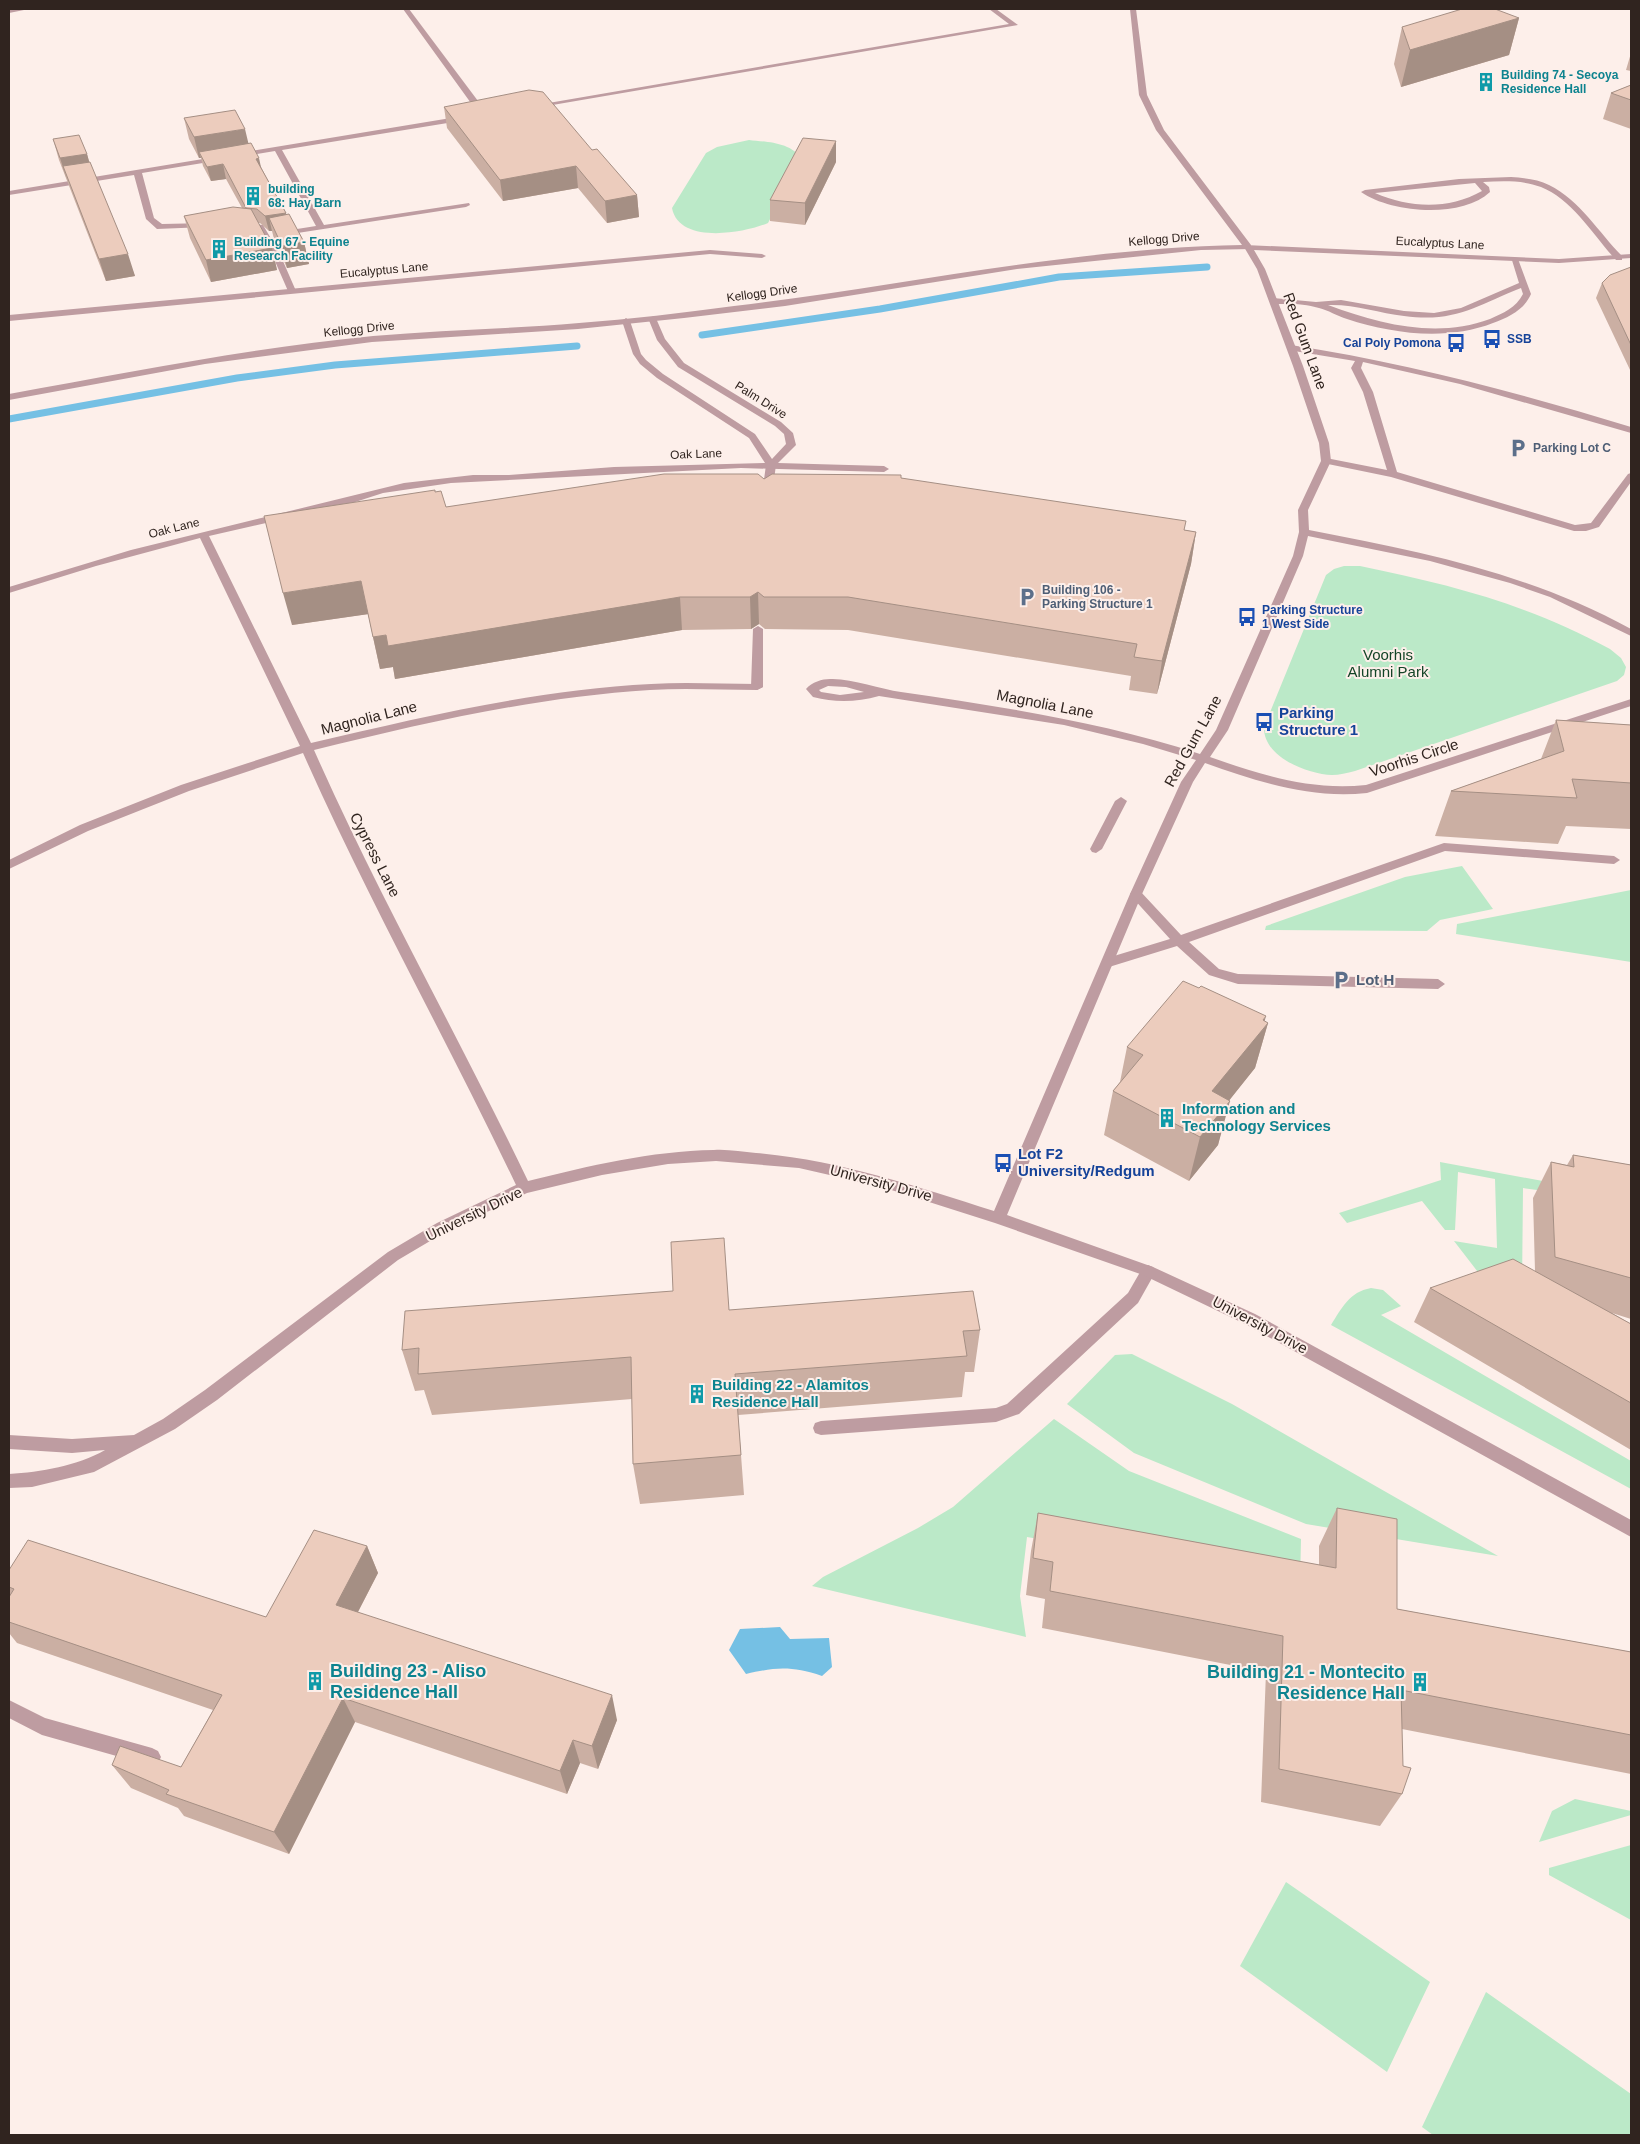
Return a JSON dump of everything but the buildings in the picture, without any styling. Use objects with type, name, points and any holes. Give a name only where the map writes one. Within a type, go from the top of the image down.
[{"type":"street","points":[[9,11],[26,9]]},
{"type":"street","points":[[406,9],[486,115]]},
{"type":"street","points":[[524,108],[1015,25],[992,9]]},
{"type":"street","points":[[1133,9],[1143,95],[1150,114],[1160,130],[1239,232],[1248,247]]},
{"type":"street","points":[[9,192],[495,113]]},
{"type":"street","points":[[277,148],[321,228]]},
{"type":"street","points":[[137,171],[150,219],[160,227],[218,225]]},
{"type":"street","points":[[1478,182],[1486,189],[1486,192],[1479,197],[1445,206],[1405,206],[1365,192],[1462,183],[1478,182],[1526,180],[1547,186],[1578,210],[1594,233],[1619,258]]},
{"type":"street","points":[[266,236],[466,205]]},
{"type":"street","points":[[235,225],[260,227],[292,292]]},
{"type":"street","name":"Eucalyptus Lane","points":[[1248,247],[1514,259],[1567,260],[1631,256]]},
{"type":"street","name":"Red Gum Lane","points":[[998,1218],[1109,962],[1136,894],[1188,782],[1222,730],[1298,556],[1304,532],[1303,510],[1326,461],[1324,443],[1291,348],[1261,269],[1248,247]]},
{"type":"street","name":"Kellogg Drive","points":[[9,397],[205,360],[372,339],[626,321],[785,303],[1017,266],[1201,248],[1248,247]]},
{"type":"street","name":"Eucalyptus Lane","points":[[9,318],[710,252],[762,256]]},
{"type":"street","points":[[1316,304],[1335,312],[1381,324],[1417,330],[1467,329],[1494,321],[1513,312],[1523,303],[1527,294],[1514,259]]},
{"type":"street","points":[[1273,300],[1316,304],[1328,302],[1344,303],[1407,314],[1441,315],[1477,307],[1505,290],[1523,284]]},
{"type":"street","name":"Palm Drive","points":[[652,318],[661,340],[681,365],[778,424],[788,433],[791,446],[770,465]]},
{"type":"street","points":[[626,321],[638,354],[643,362],[660,376],[752,436],[770,465],[766,506]]},
{"type":"street","points":[[1291,348],[1360,359],[1479,387],[1631,430]]},
{"type":"street","points":[[1360,359],[1356,368],[1368,392],[1393,474]]},
{"type":"street","points":[[1326,461],[1393,474],[1574,528],[1586,528],[1595,525],[1631,476]]},
{"type":"street","name":"Oak Lane","points":[[9,590],[52,575],[203,534],[349,501],[361,496],[428,484],[492,477],[509,478],[614,470],[770,465],[884,469]]},
{"type":"street","name":"Oak Lane","points":[[440,492],[491,484],[509,478]]},
{"type":"street","name":"Oak Lane","points":[[349,501],[366,502],[413,496]]},
{"type":"street","points":[[1304,532],[1411,554],[1508,578],[1581,606],[1631,632]]},
{"type":"street","name":"Cypress Lane","points":[[203,534],[307,748],[334,809],[482,1100],[524,1188]]},
{"type":"street","name":"Magnolia Lane","points":[[9,865],[84,828],[185,788],[307,748],[428,719],[546,698],[651,687],[757,687],[758,629]]},
{"type":"street","name":"Magnolia Lane","points":[[878,693],[960,702],[1062,721],[1204,758]]},
{"type":"street","name":"Voorhis Circle","points":[[1204,758],[1311,790],[1349,792],[1368,789],[1631,702]]},
{"type":"street","points":[[1096,849],[1121,801]]},
{"type":"street","points":[[1109,962],[1179,940],[1444,847],[1614,860]]},
{"type":"street","points":[[1136,894],[1179,940],[1214,972],[1238,979],[1438,984]]},
{"type":"street","name":"University Drive","points":[[9,1481],[32,1480],[94,1465],[169,1424],[211,1395],[393,1256],[442,1227],[524,1188],[602,1169],[668,1158],[716,1154],[799,1162],[882,1181],[998,1218],[1148,1272],[1250,1319],[1631,1529]]},
{"type":"street","points":[[821,1428],[996,1415],[1013,1409],[1133,1298],[1148,1272]]},
{"type":"street","name":"University Drive","points":[[9,1442],[72,1446],[135,1441]]},
{"type":"street","points":[[9,1709],[42,1726],[152,1757]]},
{"type":"green space","points":[[749,140],[785,146],[797,153],[801,159],[768,223],[744,230],[714,233],[699,232],[677,220],[672,208],[706,153],[717,147]]},
{"type":"green space","name":"Voorhis Alumni Park","points":[[1344,566],[1360,566],[1426,581],[1519,608],[1579,633],[1610,649],[1621,658],[1626,667],[1624,675],[1617,681],[1355,771],[1332,775],[1299,767],[1278,755],[1271,747],[1266,738],[1264,727],[1326,575],[1334,569]]},
{"type":"green space","points":[[1462,866],[1493,909],[1440,920],[1427,931],[1265,930],[1266,926],[1405,877]]},
{"type":"green space","points":[[1631,890],[1631,962],[1456,934],[1457,924]]},
{"type":"green space","points":[[1440,1162],[1624,1196],[1552,1192],[1523,1188],[1522,1288],[1481,1276],[1454,1241],[1497,1248],[1495,1179],[1458,1172],[1455,1230],[1445,1230],[1422,1201],[1347,1223],[1339,1213],[1441,1180]]},
{"type":"green space","points":[[1371,1288],[1383,1290],[1401,1306],[1381,1315],[1631,1461],[1631,1489],[1331,1325],[1352,1297],[1363,1290]]},
{"type":"green space","points":[[1132,1354],[1232,1404],[1498,1556],[1306,1524],[1134,1453],[1067,1404],[1115,1355]]},
{"type":"green space","points":[[1054,1419],[1129,1471],[1301,1539],[1300,1584],[1027,1537],[1020,1596],[1026,1637],[812,1586],[823,1577],[918,1528],[953,1507]]},
{"type":"green space","points":[[1575,1799],[1631,1811],[1631,1815],[1539,1842],[1552,1811]]},
{"type":"green space","points":[[1631,1845],[1631,1920],[1549,1875],[1549,1868]]},
{"type":"green space","points":[[1286,1882],[1430,1982],[1387,2072],[1240,1966]]},
{"type":"green space","points":[[1486,1992],[1631,2094],[1631,2135],[1433,2135],[1422,2127]]},
{"type":"water","points":[[780,1627],[790,1639],[829,1638],[832,1667],[822,1676],[793,1669],[766,1670],[746,1674],[729,1650],[740,1629]]},
{"type":"waterway","points":[[702,335],[880,309],[1059,277],[1207,267]]},
{"type":"waterway","points":[[9,419],[237,378],[335,365],[577,346]]},
{"type":"place","name":"Building 74 - Secoya Residence Hall","points":[[1486,82]]},
{"type":"place","name":"building 68: Hay Barn","points":[[253,196]]},
{"type":"place","name":"Building 67 - Equine Research Facility","points":[[219,249]]},
{"type":"place","name":"SSB","points":[[1492,339]]},
{"type":"place","name":"Cal Poly Pomona","points":[[1456,343]]},
{"type":"place","name":"Parking Lot C","points":[[1518,448]]},
{"type":"place","name":"Building 106 - Parking Structure 1","points":[[1027,597]]},
{"type":"place","name":"Parking Structure 1 West Side","points":[[1247,617]]},
{"type":"place","name":"Parking Structure 1","points":[[1264,722]]},
{"type":"place","name":"Lot H","points":[[1341,980]]},
{"type":"place","name":"Information and Technology Services","points":[[1167,1118]]},
{"type":"place","name":"Lot F2 University/Redgum","points":[[1003,1163]]},
{"type":"place","name":"Building 22 - Alamitos Residence Hall","points":[[697,1394]]},
{"type":"place","name":"Building 23 - Aliso Residence Hall","points":[[315,1681]]},
{"type":"place","name":"Building 21 - Montecito Residence Hall","points":[[1420,1682]]}]
